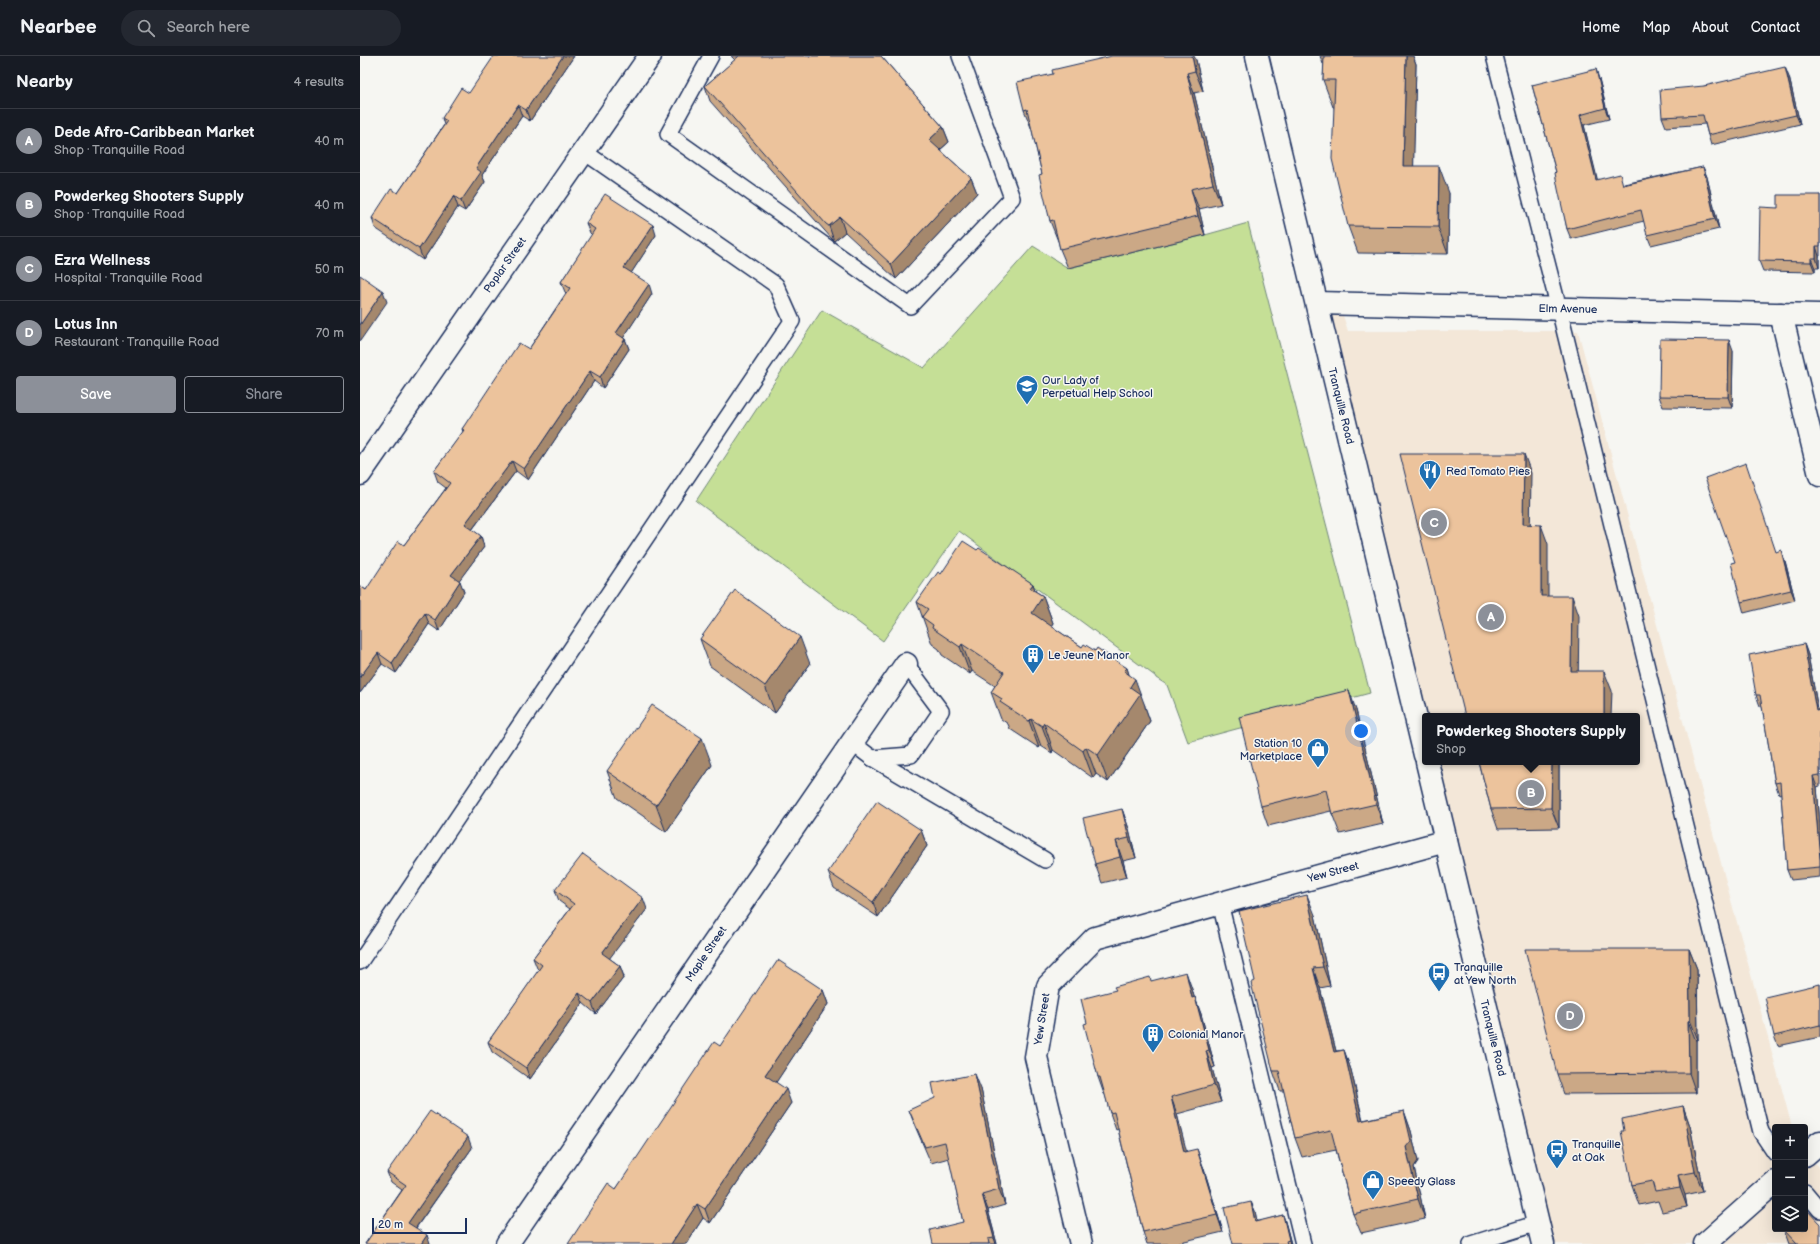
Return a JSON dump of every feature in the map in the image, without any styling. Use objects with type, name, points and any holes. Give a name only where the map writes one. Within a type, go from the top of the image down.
[{"type":"street","name":"Poplar Street","points":[[360,474],[650,56]]},
{"type":"street","name":"Tranquille Road","points":[[1257,56],[1422,742]]},
{"type":"street","name":"Elm Avenue","points":[[1317,303],[1820,315]]},
{"type":"street","points":[[1781,314],[1820,475]]},
{"type":"street","name":"Maple Street","points":[[507,1244],[906,664]]},
{"type":"street","name":"Tranquille Road","points":[[1428,765],[1543,1244]]},
{"type":"street","name":"Yew Street","points":[[1081,1244],[1036,1057],[1048,986],[1095,938],[1446,841]]},
{"type":"street","points":[[1808,1153],[1820,1142]]},
{"type":"street","points":[[1705,1244],[1772,1185]]},
{"type":"lane","points":[[711,56],[668,134],[910,306],[1012,198],[964,57]]},
{"type":"lane","points":[[1494,56],[1559,309],[1761,1132],[1772,1148]]},
{"type":"lane","points":[[360,962],[792,321],[776,285],[583,151]]},
{"type":"lane","points":[[872,758],[911,755],[941,711],[906,664]]},
{"type":"lane","points":[[851,742],[872,758],[1045,860]]},
{"type":"lane","points":[[1220,903],[1303,1244]]},
{"type":"lane","points":[[1808,1196],[1820,1210]]},
{"type":"lane","points":[[1471,1244],[1538,1223]]},
{"type":"shaded area","points":[[1317,303],[1339,303],[1348,331],[1578,331],[1791,1124],[1772,1124],[1772,1232],[1808,1232],[1808,1153],[1820,1170],[1820,1244],[1543,1244],[1428,765],[1640,765],[1640,713],[1424,713]]},
{"type":"green space","name":"Our Lady of Perpetual Help School","points":[[1248,223],[1370,693],[1188,742],[1167,685],[959,531],[883,641],[696,501],[822,310],[924,368],[1033,246],[1068,268],[1205,235]]},
{"type":"building","points":[[494,56],[563,56],[526,110],[518,105],[476,168],[481,172],[461,201],[454,196],[419,249],[372,218],[391,189],[398,193],[447,121],[442,118],[461,88],[469,93]]},
{"type":"building","points":[[739,56],[881,56],[943,127],[929,140],[971,178],[891,264],[840,217],[829,226],[826,224],[705,86]]},
{"type":"building","points":[[1112,56],[1192,56],[1195,71],[1187,73],[1213,184],[1191,189],[1198,216],[1060,249],[1053,220],[1050,221],[1039,175],[1042,174],[1027,109],[1024,110],[1017,82],[1053,74],[1052,70]]},
{"type":"building","points":[[1324,56],[1406,56],[1403,166],[1439,166],[1438,227],[1348,226],[1332,159],[1335,80],[1323,80]]},
{"type":"building","points":[[1785,67],[1796,115],[1708,135],[1703,115],[1662,117],[1660,90],[1704,86]]},
{"type":"building","points":[[1596,69],[1605,108],[1580,115],[1596,180],[1620,174],[1623,185],[1703,167],[1715,219],[1647,235],[1641,210],[1567,229],[1558,189],[1556,172],[1532,85]]},
{"type":"building","points":[[605,194],[653,225],[624,268],[649,284],[616,333],[625,339],[600,377],[590,371],[524,469],[512,461],[465,524],[481,536],[451,575],[460,581],[435,620],[425,613],[392,663],[378,653],[360,677],[360,586],[366,590],[398,541],[404,545],[450,483],[434,471],[464,430],[462,429],[519,343],[529,349],[570,288],[561,282],[595,229],[586,223]]},
{"type":"building","points":[[1778,195],[1820,195],[1820,246],[1816,246],[1816,258],[1811,258],[1811,262],[1759,261],[1760,207],[1778,208]]},
{"type":"building","points":[[360,275],[383,291],[360,325]]},
{"type":"building","points":[[1660,339],[1729,340],[1728,397],[1659,396]]},
{"type":"building","points":[[1400,454],[1524,454],[1523,524],[1541,525],[1541,596],[1572,596],[1571,671],[1604,671],[1604,713],[1464,713]]},
{"type":"building","points":[[1746,463],[1776,552],[1781,550],[1791,590],[1741,602],[1731,563],[1735,562],[1705,478]]},
{"type":"building","name":"Le Jeune Manor","points":[[963,541],[977,550],[979,548],[1033,584],[1030,588],[1043,596],[1032,613],[1082,647],[1084,644],[1095,651],[1097,648],[1127,668],[1124,671],[1135,679],[1130,687],[1140,694],[1098,755],[1086,747],[1083,751],[1044,723],[1042,726],[1031,719],[1029,721],[1000,702],[1002,699],[991,692],[1004,672],[962,644],[960,647],[932,628],[933,625],[922,617],[928,609],[917,602],[938,572],[941,574]]},
{"type":"building","points":[[735,590],[800,637],[765,686],[700,639]]},
{"type":"building","points":[[1804,644],[1816,711],[1820,710],[1820,775],[1813,776],[1820,867],[1787,870],[1780,782],[1775,783],[1760,695],[1756,695],[1749,655]]},
{"type":"building","points":[[1349,690],[1376,804],[1332,814],[1326,790],[1261,806],[1239,717]]},
{"type":"building","points":[[652,705],[702,738],[656,805],[607,771]]},
{"type":"building","points":[[1480,765],[1552,765],[1551,808],[1491,809]]},
{"type":"building","points":[[877,801],[921,830],[873,902],[828,872]]},
{"type":"building","points":[[1122,809],[1129,838],[1116,841],[1120,857],[1095,864],[1083,818]]},
{"type":"building","points":[[583,854],[643,898],[602,953],[620,966],[592,1003],[579,993],[526,1068],[488,1042],[542,965],[533,958],[574,904],[555,890]]},
{"type":"building","points":[[1307,895],[1323,967],[1313,968],[1334,1052],[1344,1050],[1360,1121],[1404,1111],[1411,1141],[1406,1147],[1418,1199],[1353,1214],[1331,1130],[1295,1138],[1279,1071],[1273,1071],[1251,983],[1255,981],[1239,911]]},
{"type":"building","points":[[1525,949],[1689,949],[1689,1073],[1557,1074]]},
{"type":"building","points":[[778,960],[823,990],[765,1075],[786,1089],[705,1209],[697,1204],[671,1244],[568,1244],[608,1183],[616,1189],[714,1042],[720,1046]]},
{"type":"building","points":[[1186,972],[1192,998],[1195,997],[1209,1050],[1206,1051],[1214,1085],[1171,1097],[1184,1152],[1197,1149],[1217,1215],[1143,1232],[1114,1112],[1110,1113],[1100,1077],[1098,1077],[1084,1024],[1087,1023],[1081,999],[1116,990],[1114,987],[1150,977],[1151,981]]},
{"type":"building","points":[[1820,984],[1820,1025],[1774,1036],[1765,997]]},
{"type":"building","points":[[975,1074],[999,1189],[982,1194],[994,1238],[988,1239],[989,1244],[933,1244],[930,1230],[963,1222],[945,1142],[925,1147],[909,1110],[935,1098],[932,1083]]},
{"type":"building","points":[[1683,1106],[1695,1172],[1678,1175],[1680,1188],[1655,1192],[1652,1181],[1632,1185],[1621,1131],[1624,1131],[1622,1119]]},
{"type":"building","points":[[430,1111],[468,1137],[408,1223],[427,1235],[421,1244],[365,1244],[406,1185],[387,1172]]},
{"type":"building","points":[[1251,1202],[1255,1222],[1283,1215],[1289,1240],[1286,1241],[1287,1244],[1233,1244],[1224,1208]]},
{"type":"building","points":[[1808,1211],[1820,1224],[1820,1244],[1797,1244],[1786,1232],[1808,1232]]},
{"type":"place","name":"Our Lady of Perpetual Help School","points":[[1027,406]]},
{"type":"place","name":"Red Tomato Pies","points":[[1430,490]]},
{"type":"place","name":"Ezra Wellness","points":[[1434,523]]},
{"type":"place","name":"Dede Afro-Caribbean Market","points":[[1491,617]]},
{"type":"place","name":"Le Jeune Manor","points":[[1033,674]]},
{"type":"place","name":"Station 10 Marketplace","points":[[1318,768]]},
{"type":"place","name":"Powderkeg Shooters Supply","points":[[1531,793]]},
{"type":"place","name":"Tranquille at Yew North","points":[[1439,992]]},
{"type":"place","name":"Lotus Inn","points":[[1570,1016]]},
{"type":"place","name":"Colonial Manor","points":[[1153,1054]]},
{"type":"place","name":"Tranquille at Oak","points":[[1557,1170]]},
{"type":"place","name":"Speedy Glass","points":[[1373,1200]]}]
